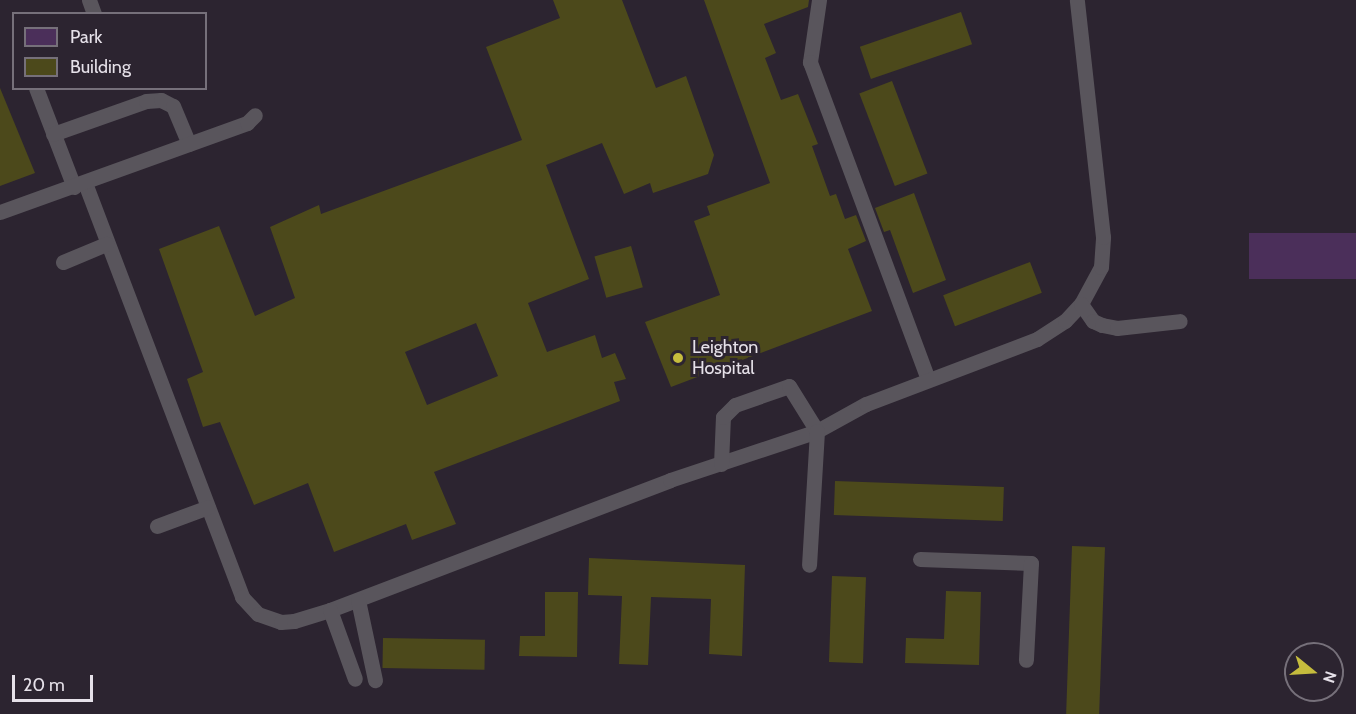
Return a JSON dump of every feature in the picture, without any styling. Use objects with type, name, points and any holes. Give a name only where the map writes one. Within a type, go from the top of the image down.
[{"type":"lane","points":[[819,0],[810,62],[928,379]]},
{"type":"lane","points":[[37,90],[53,134],[106,244],[242,597],[258,614],[281,622],[308,618],[670,480],[721,465],[817,431],[866,404],[1037,339],[1065,321],[1081,304],[1101,267],[1103,237],[1077,0]]},
{"type":"lane","points":[[53,134],[146,101],[161,100],[173,106],[189,144]]},
{"type":"lane","points":[[0,212],[253,120]]},
{"type":"lane","points":[[63,262],[106,244]]},
{"type":"lane","points":[[1081,304],[1093,321],[1102,326],[1117,328],[1180,321]]},
{"type":"lane","points":[[721,465],[723,417],[735,405],[789,386],[817,431],[808,565]]},
{"type":"lane","points":[[157,526],[208,507]]},
{"type":"lane","points":[[920,559],[1031,563],[1026,660]]},
{"type":"lane","points":[[358,600],[375,680]]},
{"type":"lane","points":[[330,610],[355,679]]},
{"type":"green space","points":[[1249,233],[1356,233],[1356,279],[1249,279]]},
{"type":"building","points":[[553,0],[622,0],[656,88],[686,76],[714,155],[708,174],[653,193],[650,183],[624,194],[602,143],[546,165],[589,279],[528,303],[547,352],[595,335],[602,358],[615,353],[626,379],[614,382],[620,401],[434,472],[456,524],[412,540],[406,524],[334,552],[308,483],[254,505],[220,422],[203,427],[187,379],[203,372],[159,249],[219,226],[255,316],[295,298],[270,227],[319,205],[321,214],[522,140],[486,47],[560,18]],"holes":[[[476,323],[498,376],[427,405],[405,352]]]},
{"type":"building","points":[[704,0],[809,0],[808,7],[764,24],[776,53],[765,58],[781,100],[798,94],[818,144],[812,146],[830,196],[836,194],[845,219],[856,215],[866,241],[848,249],[872,311],[671,387],[645,322],[720,295],[694,221],[710,215],[707,206],[770,183]]},
{"type":"building","points":[[961,12],[972,44],[871,79],[860,47]]},
{"type":"building","points":[[892,81],[927,173],[895,186],[859,94]]},
{"type":"building","points":[[0,88],[35,173],[0,186]]},
{"type":"building","points":[[914,193],[946,280],[913,293],[890,230],[884,232],[875,208]]},
{"type":"building","points":[[631,246],[643,287],[606,298],[594,256]]},
{"type":"building","points":[[1030,262],[1042,293],[955,326],[943,295]]},
{"type":"building","points":[[835,481],[1004,487],[1003,521],[834,515]]},
{"type":"building","points":[[1072,546],[1105,547],[1099,714],[1066,714]]},
{"type":"building","points":[[589,558],[745,565],[742,656],[709,654],[711,599],[651,597],[648,665],[619,664],[622,596],[588,595]]},
{"type":"building","points":[[832,576],[866,577],[863,663],[829,662]]},
{"type":"building","points":[[946,591],[981,592],[979,665],[905,663],[906,638],[944,639]]},
{"type":"building","points":[[545,592],[578,592],[577,657],[519,656],[520,636],[545,636]]},
{"type":"building","points":[[383,638],[485,640],[484,670],[382,668]]},
{"type":"place","name":"Leighton Hospital","points":[[678,358]]}]
